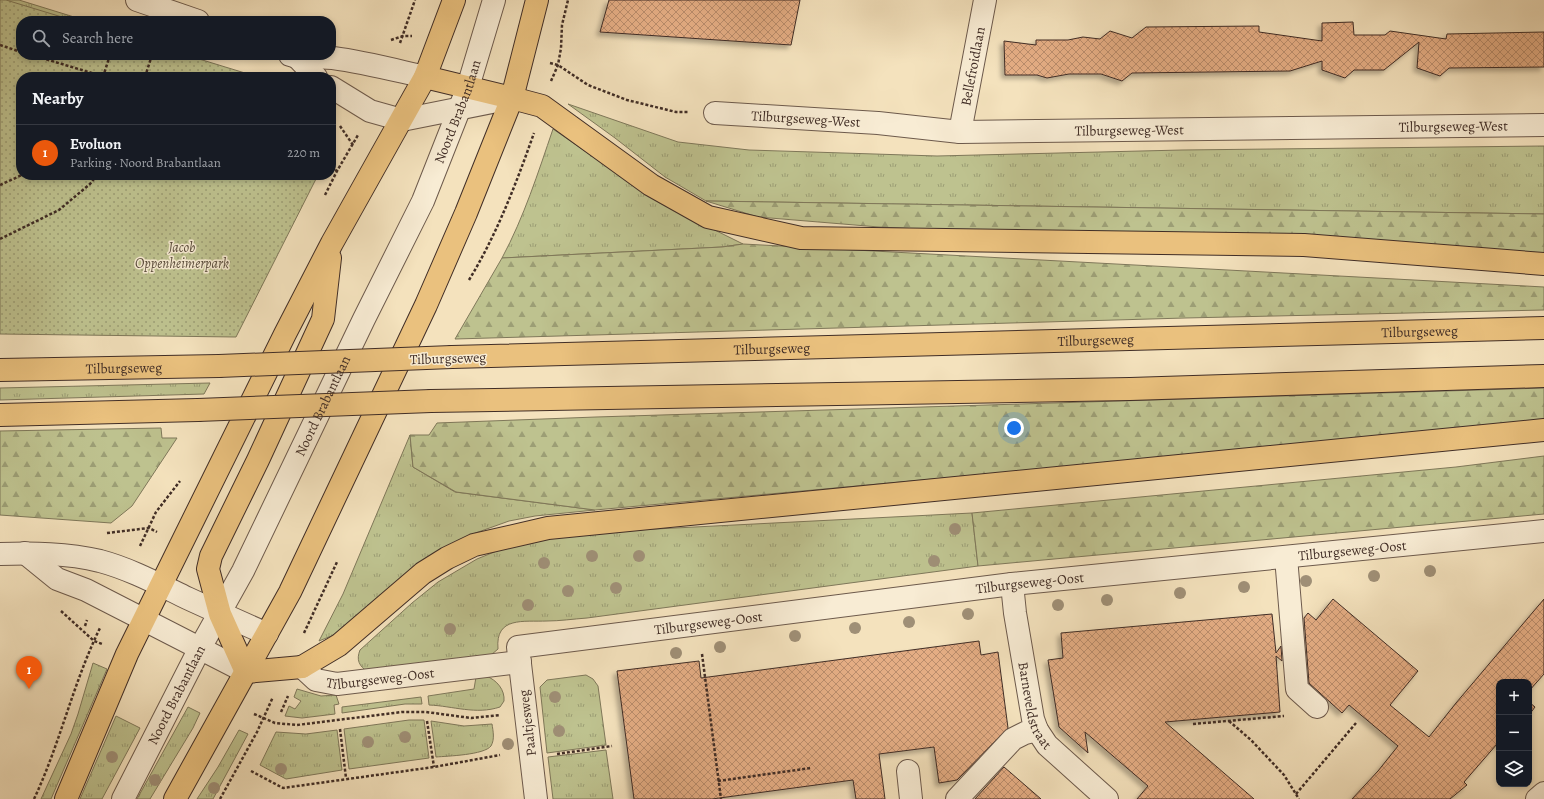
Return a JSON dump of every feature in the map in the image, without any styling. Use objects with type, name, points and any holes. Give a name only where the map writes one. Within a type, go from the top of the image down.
[{"type":"main road","points":[[66,799],[127,654],[284,334],[332,243],[425,77],[454,0]]},
{"type":"main road","points":[[175,799],[290,592],[426,305],[466,213],[512,98],[537,0]]},
{"type":"main road","points":[[425,77],[542,106],[651,185],[708,217],[801,238],[1304,245],[1544,264]]},
{"type":"main road","points":[[246,672],[220,614],[208,569],[211,556],[258,460],[322,319],[332,243]]},
{"type":"main road","name":"Tilburgseweg","points":[[0,370],[219,366],[452,357],[1544,328]]},
{"type":"main road","points":[[0,415],[198,410],[431,401],[1130,389],[1544,376]]},
{"type":"main road","points":[[246,672],[302,667],[339,645],[423,573],[447,558],[474,545],[548,528],[1544,430]]},
{"type":"street","points":[[137,0],[183,16]]},
{"type":"street","name":"Noord Brabantlaan","points":[[123,799],[200,648],[220,614],[364,318],[423,201],[468,87],[494,0]]},
{"type":"street","name":"Bellefroidlaan","points":[[960,132],[985,0]]},
{"type":"street","points":[[336,59],[375,65],[425,77]]},
{"type":"street","points":[[298,60],[311,72]]},
{"type":"street","points":[[336,90],[370,111],[402,120],[512,98]]},
{"type":"street","name":"Tilburgseweg-West","points":[[715,113],[878,123],[960,132],[1544,124]]},
{"type":"street","name":"Tilburgseweg-Oost","points":[[302,667],[316,680],[337,684],[519,654],[1012,584],[1286,556],[1544,532]]},
{"type":"street","points":[[0,554],[25,553],[71,556],[99,561],[128,570],[220,614],[267,634]]},
{"type":"street","points":[[25,553],[57,579],[86,590],[246,672]]},
{"type":"street","points":[[1286,556],[1297,690],[1318,707]]},
{"type":"street","name":"Barneveldstraat","points":[[1012,584],[1015,614],[1033,719],[1037,730],[1047,745],[1107,799]]},
{"type":"street","name":"Paaltjesweg","points":[[519,654],[536,799]]},
{"type":"street","points":[[958,799],[1013,739],[1025,733],[1037,730]]},
{"type":"street","points":[[908,771],[911,799]]},
{"type":"street","points":[[1537,799],[1544,793]]},
{"type":"path","points":[[412,10],[415,0]]},
{"type":"path","points":[[568,0],[562,25],[561,48],[558,65],[588,85],[627,100],[676,112],[715,113]]},
{"type":"path","points":[[0,45],[16,50]]},
{"type":"path","points":[[48,60],[88,72]]},
{"type":"path","points":[[105,72],[109,60]]},
{"type":"path","points":[[147,72],[150,60]]},
{"type":"path","points":[[336,170],[337,171],[352,145],[340,126]]},
{"type":"path","points":[[0,185],[16,178]]},
{"type":"path","points":[[0,239],[58,210],[93,180]]},
{"type":"path","points":[[34,799],[65,721],[94,641]]},
{"type":"path","points":[[702,654],[721,799]]},
{"type":"path","points":[[281,712],[289,694]]},
{"type":"path","points":[[220,799],[257,732],[263,718],[275,723],[297,725],[402,712],[426,712],[471,718],[526,712]]},
{"type":"path","points":[[1193,724],[1285,716]]},
{"type":"path","points":[[427,720],[434,767]]},
{"type":"path","points":[[1229,721],[1251,740],[1284,775],[1299,799]]},
{"type":"path","points":[[1296,794],[1356,723]]},
{"type":"path","points":[[340,730],[346,778]]},
{"type":"path","points":[[552,754],[612,746]]},
{"type":"path","points":[[251,771],[283,788],[346,778],[434,767],[500,755]]},
{"type":"path","points":[[718,781],[811,768]]},
{"type":"green space","points":[[0,0],[19,0],[71,16],[16,16]]},
{"type":"green space","name":"Jacob Oppenheimerpark","points":[[0,0],[6,0],[59,16],[16,16],[16,60],[202,60],[242,72],[16,72],[16,180],[315,180],[236,337],[0,334]]},
{"type":"green space","points":[[568,104],[678,142],[749,150],[937,156],[1182,150],[1544,146],[1544,214],[706,201],[665,177]]},
{"type":"green space","points":[[553,129],[660,203],[743,244],[722,247],[502,258],[524,211]]},
{"type":"green space","points":[[706,201],[1544,214],[1544,260],[879,227],[758,217]]},
{"type":"green space","points":[[743,244],[1544,287],[1544,310],[1185,318],[455,339],[502,258],[722,247]]},
{"type":"green space","points":[[210,383],[204,394],[0,400],[0,388]]},
{"type":"green space","points":[[1544,388],[1544,420],[988,474],[595,510],[456,492],[413,467],[410,435],[429,435],[437,423]]},
{"type":"green space","points":[[161,428],[162,438],[177,438],[132,506],[111,523],[0,515],[0,431]]},
{"type":"green space","points":[[410,435],[413,467],[455,492],[595,510],[535,516],[509,521],[470,535],[336,634],[319,641],[343,594]]},
{"type":"green space","points":[[1544,456],[1544,514],[978,566],[972,513],[1456,467]]},
{"type":"green space","points":[[972,513],[978,566],[587,618],[513,623],[506,626],[501,631],[498,638],[498,649],[491,655],[368,672],[360,665],[358,660],[360,650],[412,603],[438,582],[477,559],[509,546],[576,533]]},
{"type":"green space","points":[[93,663],[107,669],[51,799],[41,799],[71,734]]},
{"type":"green space","points":[[586,675],[593,679],[598,686],[606,745],[547,753],[540,687],[547,680]]},
{"type":"green space","points":[[486,676],[494,680],[502,689],[504,701],[500,707],[473,710],[429,705],[428,696],[474,689],[476,677]]},
{"type":"green space","points":[[297,689],[321,696],[336,695],[339,704],[334,705],[335,714],[302,718],[285,716],[289,706],[295,709],[301,701],[294,697]]},
{"type":"green space","points":[[421,697],[422,704],[405,704],[342,713],[342,707]]},
{"type":"green space","points":[[188,707],[200,713],[193,728],[150,799],[137,799]]},
{"type":"green space","points":[[116,716],[140,728],[102,799],[80,799]]},
{"type":"green space","points":[[409,720],[424,720],[429,758],[349,769],[344,729]]},
{"type":"green space","points":[[431,721],[464,726],[492,724],[493,741],[491,746],[487,749],[474,753],[436,757]]},
{"type":"green space","points":[[239,730],[248,734],[213,799],[197,799],[218,767]]},
{"type":"green space","points":[[337,730],[342,770],[286,779],[260,765],[276,732],[306,734]]},
{"type":"green space","points":[[606,750],[613,799],[553,799],[548,757]]},
{"type":"building","points":[[609,0],[800,0],[791,45],[600,32]]},
{"type":"building","points":[[1353,22],[1354,35],[1385,35],[1390,31],[1446,39],[1447,34],[1544,32],[1544,67],[1449,68],[1440,76],[1417,68],[1419,42],[1384,70],[1354,70],[1345,78],[1322,70],[1322,61],[1290,71],[1132,73],[1122,81],[1101,74],[1069,74],[1047,78],[1037,75],[1005,75],[1004,41],[1036,45],[1036,40],[1068,40],[1083,37],[1100,39],[1110,31],[1132,38],[1146,27],[1259,26],[1259,32],[1322,41],[1322,23]]},
{"type":"building","points":[[1333,599],[1418,671],[1390,705],[1429,737],[1544,599],[1544,674],[1532,688],[1532,679],[1496,679],[1496,745],[1464,782],[1467,785],[1450,799],[1352,799],[1378,771],[1398,746],[1349,705],[1342,713],[1309,683],[1304,618],[1308,613],[1316,620]]},
{"type":"building","points":[[1272,614],[1276,653],[1281,646],[1282,661],[1276,656],[1280,712],[1165,722],[1254,799],[1137,799],[1148,786],[1085,732],[1088,753],[1059,727],[1048,660],[1063,658],[1061,633]]},
{"type":"building","points":[[979,641],[981,655],[998,652],[1008,728],[957,780],[939,783],[934,747],[879,754],[885,799],[856,799],[853,780],[712,799],[634,799],[617,671],[699,661],[701,678]]},
{"type":"building","points":[[1004,767],[1011,773],[1041,799],[975,799]]},
{"type":"place","name":"Evoluon","points":[[29,689]]}]
